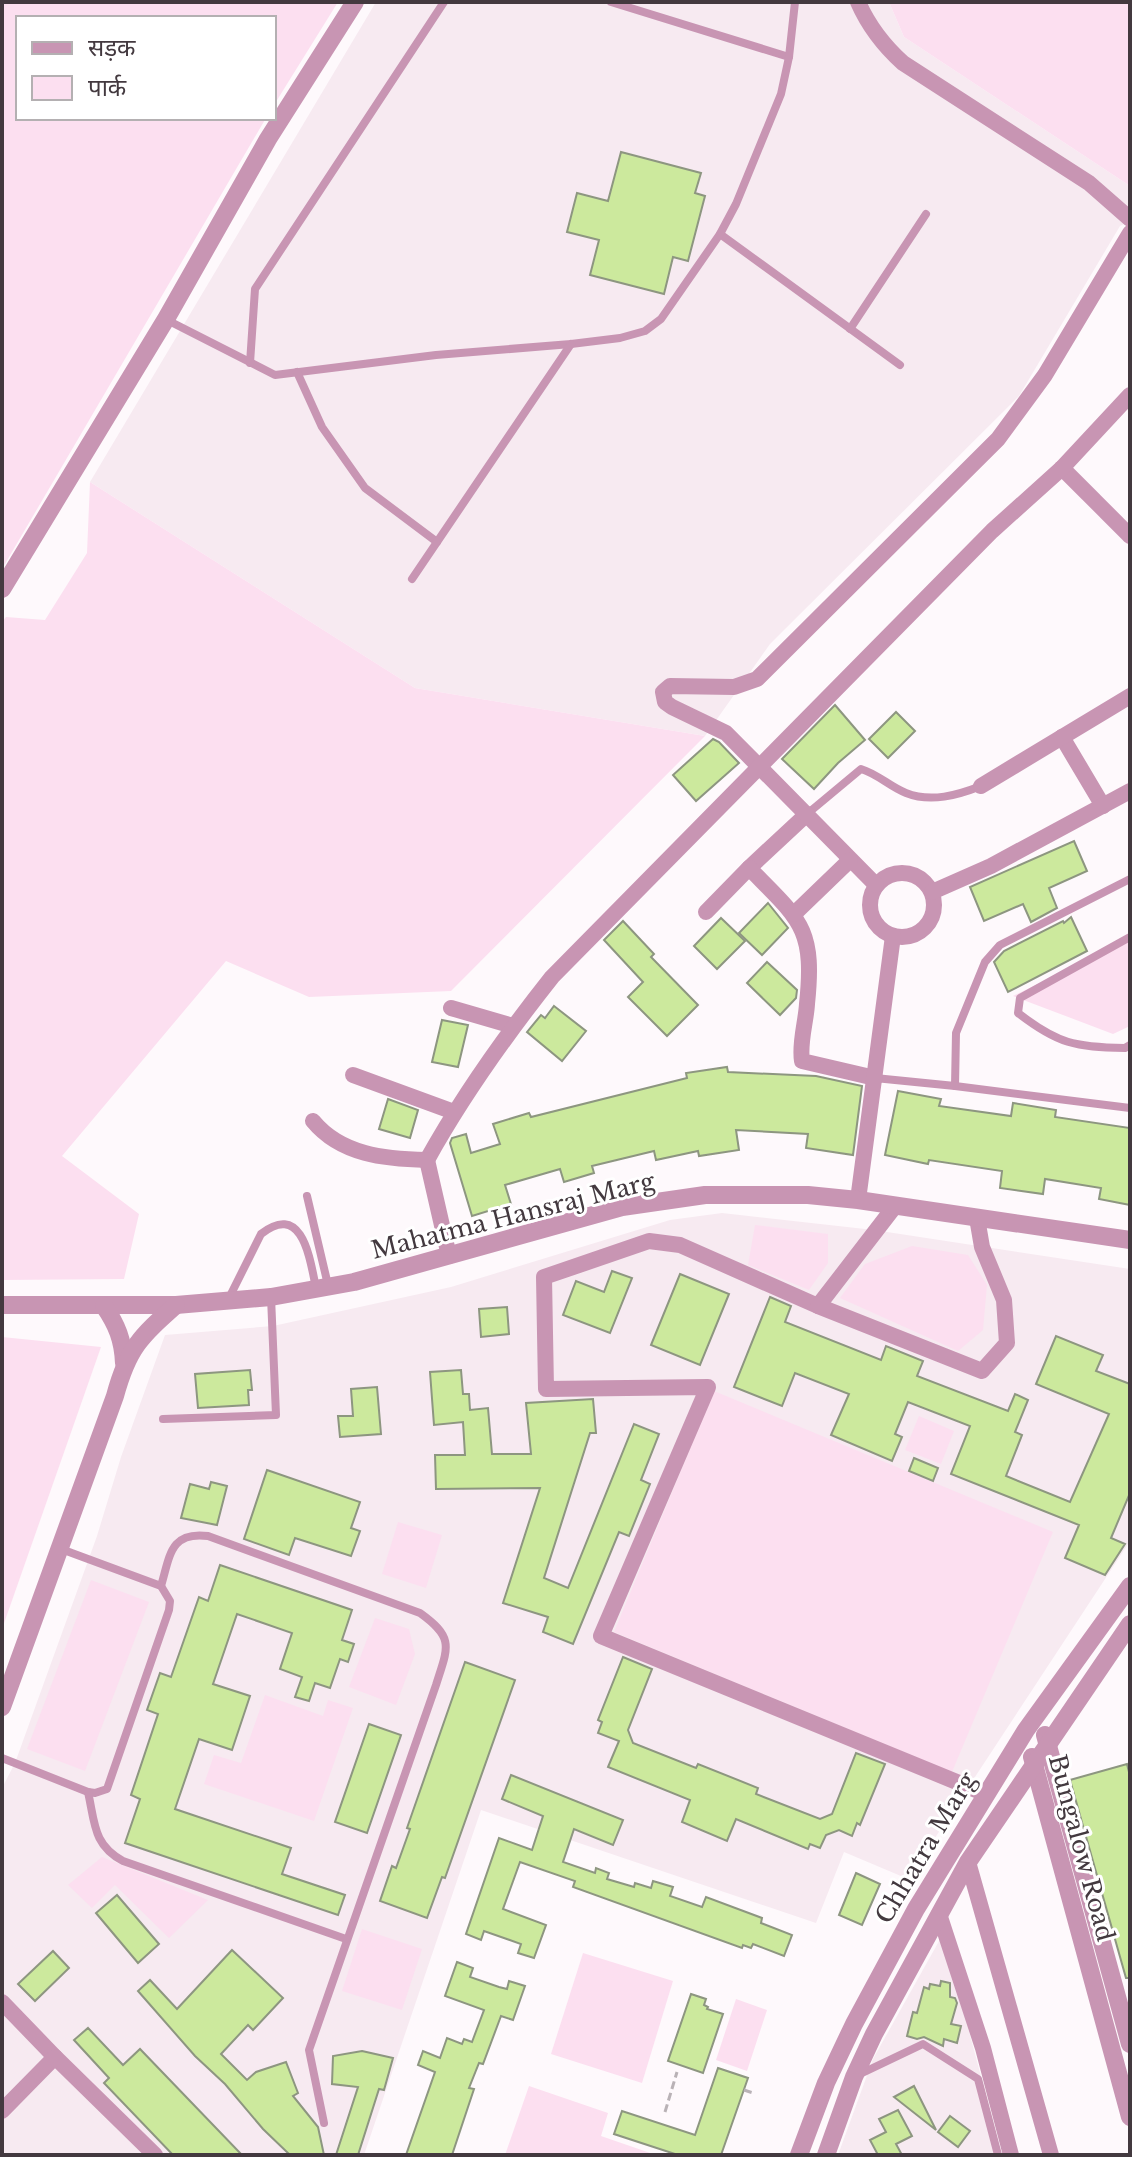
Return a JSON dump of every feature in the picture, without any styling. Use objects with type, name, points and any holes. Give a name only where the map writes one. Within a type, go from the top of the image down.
[{"type":"street","points":[[2,589],[166,319],[268,139],[355,2]]},
{"type":"street","points":[[858,2],[882,44],[903,63],[1089,183],[1130,219]]},
{"type":"street","points":[[876,885],[726,733],[686,716],[665,702],[663,692],[666,688],[734,687],[757,679],[998,439],[1045,375],[1130,233]]},
{"type":"street","points":[[449,1256],[427,1160],[454,1112],[513,1026],[552,977],[992,531],[1062,468],[1130,395]]},
{"type":"street","points":[[1062,468],[1130,536]]},
{"type":"street","points":[[981,786],[1130,696]]},
{"type":"street","points":[[1062,737],[1103,806]]},
{"type":"street","points":[[932,892],[991,866],[1130,792]]},
{"type":"street","points":[[706,912],[807,814]]},
{"type":"street","points":[[794,914],[850,860]]},
{"type":"street","points":[[749,868],[794,914],[806,936],[809,952],[802,1061],[875,1078]]},
{"type":"street","points":[[898,873],[910,874],[921,880],[932,892],[933,913],[927,925],[918,933],[905,937],[893,936],[882,930],[874,921],[870,909],[876,885],[898,873]]},
{"type":"street","points":[[858,1200],[893,936]]},
{"type":"street","points":[[451,1008],[513,1026]]},
{"type":"street","points":[[353,1075],[454,1112]]},
{"type":"street","points":[[313,1121],[327,1135],[358,1151],[405,1160],[427,1160]]},
{"type":"street","name":"Mahatma Hansraj Marg","points":[[2,1305],[176,1305],[271,1297],[354,1282],[622,1207],[705,1195],[808,1195],[858,1200],[1130,1240]]},
{"type":"street","points":[[818,1306],[895,1206]]},
{"type":"street","points":[[977,1218],[982,1247],[1004,1300],[1007,1343],[982,1371],[818,1306],[680,1245],[649,1241],[544,1277],[546,1389],[708,1387],[601,1636],[986,1794]]},
{"type":"street","points":[[124,1363],[142,1336],[176,1305]]},
{"type":"street","points":[[2,1707],[115,1396],[124,1363],[123,1339],[104,1306]]},
{"type":"street","name":"Chhatra Marg","points":[[799,2155],[826,2083],[854,2024],[916,1909],[1026,1730],[1130,1586]]},
{"type":"street","name":"Chhatra Marg","points":[[826,2155],[854,2077],[874,2034],[968,1862],[1130,1624]]},
{"type":"street","points":[[1037,1714],[1048,1742],[1125,2008],[1130,2044]]},
{"type":"street","name":"Bungalow Road","points":[[1026,1730],[1130,2117]]},
{"type":"street","points":[[968,1862],[1051,2155]]},
{"type":"street","points":[[939,1914],[983,2048],[1011,2155]]},
{"type":"street","points":[[2,2002],[155,2155]]},
{"type":"street","points":[[2,2111],[55,2057]]},
{"type":"lane","points":[[250,363],[255,289],[444,2]]},
{"type":"lane","points":[[611,2],[789,57]]},
{"type":"lane","points":[[166,319],[275,375],[449,354],[571,344],[620,338],[645,331],[661,319],[720,234],[736,204],[781,94],[795,2]]},
{"type":"lane","points":[[850,329],[926,214]]},
{"type":"lane","points":[[720,234],[900,365]]},
{"type":"lane","points":[[412,579],[571,344]]},
{"type":"lane","points":[[297,372],[322,427],[365,488],[437,542]]},
{"type":"lane","points":[[807,814],[861,769],[915,795],[936,798],[981,786]]},
{"type":"lane","points":[[955,1086],[956,1033],[992,952],[1000,945],[1130,879]]},
{"type":"lane","points":[[1130,937],[1020,998],[1018,1013],[1045,1034],[1085,1047],[1125,1048],[1130,1045]]},
{"type":"lane","points":[[875,1078],[1130,1108]]},
{"type":"lane","points":[[307,1196],[322,1287]]},
{"type":"lane","points":[[227,1302],[261,1234],[283,1224],[297,1230],[307,1245],[322,1287]]},
{"type":"lane","points":[[163,1419],[276,1415],[271,1297]]},
{"type":"lane","points":[[161,1586],[173,1548],[181,1538],[191,1534],[208,1536],[420,1613],[439,1627],[446,1640],[445,1656],[309,2050],[324,2123]]},
{"type":"lane","points":[[2,1758],[88,1792],[107,1789],[169,1610],[170,1601],[161,1586],[59,1549]]},
{"type":"lane","points":[[88,1792],[99,1838],[108,1853],[123,1861],[346,1939]]},
{"type":"lane","points":[[854,2077],[923,2044],[978,2079],[998,2155]]},
{"type":"path","points":[[665,2112],[677,2072]]},
{"type":"path","points":[[744,2090],[753,2093]]},
{"type":"shaded area","points":[[376,2],[889,2],[904,37],[1130,186],[1130,221],[1120,226],[1019,396],[770,644],[705,736],[415,688],[90,482]]},
{"type":"shaded area","points":[[722,1213],[874,1230],[1130,1269],[1130,1541],[908,1879],[844,1852],[816,1923],[481,1810],[364,2155],[2,2155],[2,1788],[15,1763],[97,1536],[121,1457],[165,1335],[273,1326],[451,1287],[670,1220]]},
{"type":"shaded area","points":[[943,1934],[1002,2155],[838,2155],[873,2059]]},
{"type":"green space","points":[[2,2],[338,2],[276,102],[276,16],[16,16],[16,120],[265,120],[2,569]]},
{"type":"green space","points":[[889,2],[1130,2],[1130,186],[904,37]]},
{"type":"green space","points":[[90,482],[415,688],[705,736],[451,991],[309,997],[226,961],[62,1156],[139,1214],[124,1279],[2,1280],[2,622],[6,617],[45,620],[87,553]]},
{"type":"green space","points":[[1130,939],[1130,1026],[1113,1034],[1013,996]]},
{"type":"green space","points":[[755,1225],[828,1234],[828,1263],[809,1290],[748,1265]]},
{"type":"green space","points":[[912,1246],[968,1255],[987,1285],[983,1330],[958,1351],[840,1298],[865,1264]]},
{"type":"green space","points":[[2,1337],[101,1347],[2,1629]]},
{"type":"green space","points":[[714,1391],[1053,1532],[952,1772],[614,1632]]},
{"type":"green space","points":[[919,1416],[954,1431],[941,1464],[905,1450]]},
{"type":"green space","points":[[398,1522],[442,1535],[426,1588],[382,1574]]},
{"type":"green space","points":[[91,1580],[149,1602],[85,1771],[27,1749]]},
{"type":"green space","points":[[375,1618],[409,1629],[415,1654],[396,1705],[349,1687]]},
{"type":"green space","points":[[265,1695],[323,1716],[328,1700],[353,1708],[314,1821],[204,1784],[214,1755],[241,1763]]},
{"type":"green space","points":[[102,1857],[208,1900],[169,1938],[115,1885],[92,1908],[68,1885]]},
{"type":"green space","points":[[362,1929],[422,1949],[402,2010],[342,1991]]},
{"type":"green space","points":[[583,1953],[673,1981],[642,2083],[551,2054]]},
{"type":"green space","points":[[736,1999],[767,2010],[747,2071],[716,2060]]},
{"type":"green space","points":[[529,2086],[608,2113],[601,2136],[656,2155],[505,2155]]},
{"type":"building","points":[[621,152],[701,173],[695,193],[705,196],[688,261],[673,257],[664,294],[590,275],[599,240],[567,232],[577,193],[608,201]]},
{"type":"building","points":[[835,705],[865,740],[814,789],[782,759]]},
{"type":"building","points":[[896,712],[915,731],[888,758],[869,739]]},
{"type":"building","points":[[713,739],[739,763],[696,801],[673,775]]},
{"type":"building","points":[[1074,841],[1087,871],[1049,888],[1057,908],[1031,922],[1023,904],[984,921],[970,887]]},
{"type":"building","points":[[768,903],[788,928],[762,955],[739,933]]},
{"type":"building","points":[[1071,917],[1087,951],[1008,992],[994,962],[1004,951]]},
{"type":"building","points":[[721,918],[745,941],[717,969],[694,946]]},
{"type":"building","points":[[623,921],[654,954],[651,957],[698,1005],[667,1036],[628,997],[643,982],[604,940]]},
{"type":"building","points":[[767,962],[797,990],[796,998],[780,1015],[747,983]]},
{"type":"building","points":[[554,1006],[586,1031],[562,1061],[527,1032],[541,1015],[545,1018]]},
{"type":"building","points":[[442,1020],[468,1025],[458,1067],[432,1062]]},
{"type":"building","points":[[727,1067],[728,1072],[816,1076],[862,1086],[853,1155],[806,1148],[808,1134],[736,1130],[739,1150],[699,1156],[698,1151],[656,1160],[654,1151],[592,1166],[594,1173],[564,1182],[560,1169],[505,1185],[511,1204],[472,1216],[450,1143],[452,1138],[466,1134],[471,1153],[500,1144],[493,1124],[687,1078],[686,1073]]},
{"type":"building","points":[[898,1091],[941,1099],[939,1106],[1011,1116],[1013,1103],[1056,1110],[1055,1117],[1130,1128],[1130,1205],[1099,1199],[1101,1188],[1045,1179],[1043,1194],[1000,1188],[1002,1171],[929,1160],[928,1164],[885,1155]]},
{"type":"building","points":[[388,1099],[418,1110],[410,1138],[379,1129]]},
{"type":"building","points":[[612,1271],[632,1278],[610,1333],[563,1315],[576,1281],[604,1292]]},
{"type":"building","points":[[680,1274],[729,1294],[700,1365],[651,1345]]},
{"type":"building","points":[[770,1297],[791,1306],[785,1322],[881,1360],[886,1346],[923,1361],[917,1376],[1008,1411],[1015,1394],[1028,1400],[1015,1432],[1022,1435],[1006,1476],[1070,1502],[1109,1414],[1036,1384],[1056,1336],[1103,1355],[1096,1371],[1130,1384],[1130,1493],[1111,1538],[1125,1544],[1105,1575],[1065,1558],[1079,1525],[951,1474],[970,1426],[908,1402],[895,1434],[902,1437],[892,1461],[831,1435],[849,1394],[795,1373],[782,1406],[734,1387]]},
{"type":"building","points":[[507,1307],[509,1334],[481,1337],[479,1309]]},
{"type":"building","points":[[250,1370],[252,1390],[248,1390],[249,1405],[198,1408],[195,1374]]},
{"type":"building","points":[[461,1370],[463,1394],[469,1394],[470,1410],[488,1408],[492,1454],[531,1454],[526,1403],[593,1399],[596,1433],[590,1433],[544,1578],[568,1588],[634,1424],[659,1434],[641,1480],[650,1484],[629,1536],[619,1532],[573,1644],[543,1632],[548,1617],[503,1603],[540,1488],[436,1489],[435,1455],[465,1455],[463,1422],[434,1425],[430,1372]]},
{"type":"building","points":[[377,1387],[381,1434],[340,1437],[338,1416],[353,1416],[351,1389]]},
{"type":"building","points":[[914,1458],[938,1468],[933,1481],[909,1471]]},
{"type":"building","points":[[267,1470],[360,1502],[351,1528],[360,1531],[351,1556],[295,1538],[289,1555],[244,1539]]},
{"type":"building","points":[[211,1482],[227,1486],[217,1525],[181,1518],[190,1484],[209,1489]]},
{"type":"building","points":[[220,1565],[352,1610],[342,1640],[354,1644],[348,1662],[340,1659],[330,1688],[315,1683],[309,1701],[295,1697],[302,1677],[280,1669],[292,1633],[237,1614],[213,1684],[250,1696],[232,1750],[199,1739],[175,1809],[291,1848],[282,1874],[345,1895],[338,1915],[125,1843],[140,1799],[131,1795],[158,1714],[147,1710],[160,1673],[171,1677],[199,1597],[208,1601]]},
{"type":"building","points":[[623,1657],[652,1669],[628,1730],[633,1743],[758,1788],[756,1794],[820,1819],[832,1814],[856,1753],[885,1764],[860,1825],[857,1823],[852,1836],[839,1830],[826,1835],[820,1848],[810,1844],[808,1849],[736,1819],[727,1841],[682,1822],[690,1800],[608,1767],[619,1741],[598,1733],[602,1722],[598,1720]]},
{"type":"building","points":[[465,1662],[515,1680],[445,1878],[442,1877],[427,1918],[380,1901],[410,1829],[407,1828]]},
{"type":"building","points":[[369,1724],[401,1735],[367,1833],[335,1822]]},
{"type":"building","points":[[1127,1764],[1130,1776],[1130,1978],[1126,1978],[1070,1780]]},
{"type":"building","points":[[511,1775],[623,1820],[613,1845],[574,1829],[563,1862],[595,1873],[596,1868],[609,1873],[607,1879],[634,1887],[635,1883],[651,1888],[653,1881],[673,1887],[670,1896],[702,1907],[706,1897],[762,1918],[761,1923],[792,1935],[784,1956],[753,1944],[751,1948],[743,1945],[742,1948],[573,1887],[575,1881],[520,1862],[503,1909],[546,1925],[534,1958],[518,1953],[521,1944],[484,1931],[481,1940],[466,1934],[499,1838],[532,1850],[543,1816],[502,1799]]},
{"type":"building","points":[[856,1873],[880,1884],[862,1925],[839,1915]]},
{"type":"building","points":[[117,1895],[159,1944],[138,1963],[96,1913]]},
{"type":"building","points":[[232,1950],[283,1998],[253,2030],[248,2025],[221,2054],[247,2080],[256,2072],[286,2062],[298,2093],[293,2096],[318,2127],[324,2155],[290,2155],[138,1991],[150,1980],[177,2009]]},
{"type":"building","points":[[53,1951],[69,1968],[35,2001],[18,1984]]},
{"type":"building","points":[[457,1962],[473,1968],[470,1977],[507,1989],[509,1981],[525,1986],[513,2020],[501,2016],[483,2064],[479,2063],[469,2088],[474,2089],[452,2155],[406,2155],[435,2072],[418,2065],[423,2051],[440,2058],[447,2038],[462,2044],[464,2039],[472,2042],[484,2010],[445,1996]]},
{"type":"building","points":[[941,1981],[950,1983],[950,1997],[955,1998],[957,2003],[951,2024],[961,2026],[957,2043],[944,2039],[943,2046],[924,2037],[917,2039],[907,2036],[924,1987],[929,1989],[930,1984],[940,1986]]},
{"type":"building","points":[[691,1994],[706,1999],[704,2005],[707,2009],[723,2014],[703,2073],[668,2061]]},
{"type":"building","points":[[88,2028],[123,2065],[140,2049],[242,2155],[173,2155],[104,2083],[109,2078],[74,2040]]},
{"type":"building","points":[[362,2051],[393,2058],[384,2090],[379,2089],[358,2155],[336,2155],[358,2087],[332,2084],[333,2056]]},
{"type":"building","points":[[718,2068],[748,2078],[721,2155],[678,2155],[614,2134],[622,2111],[695,2135]]},
{"type":"building","points":[[914,2086],[936,2130],[894,2097]]},
{"type":"building","points":[[898,2110],[912,2136],[896,2144],[902,2155],[878,2155],[870,2140],[886,2132],[879,2119]]},
{"type":"building","points":[[950,2116],[970,2131],[958,2147],[938,2132]]}]
